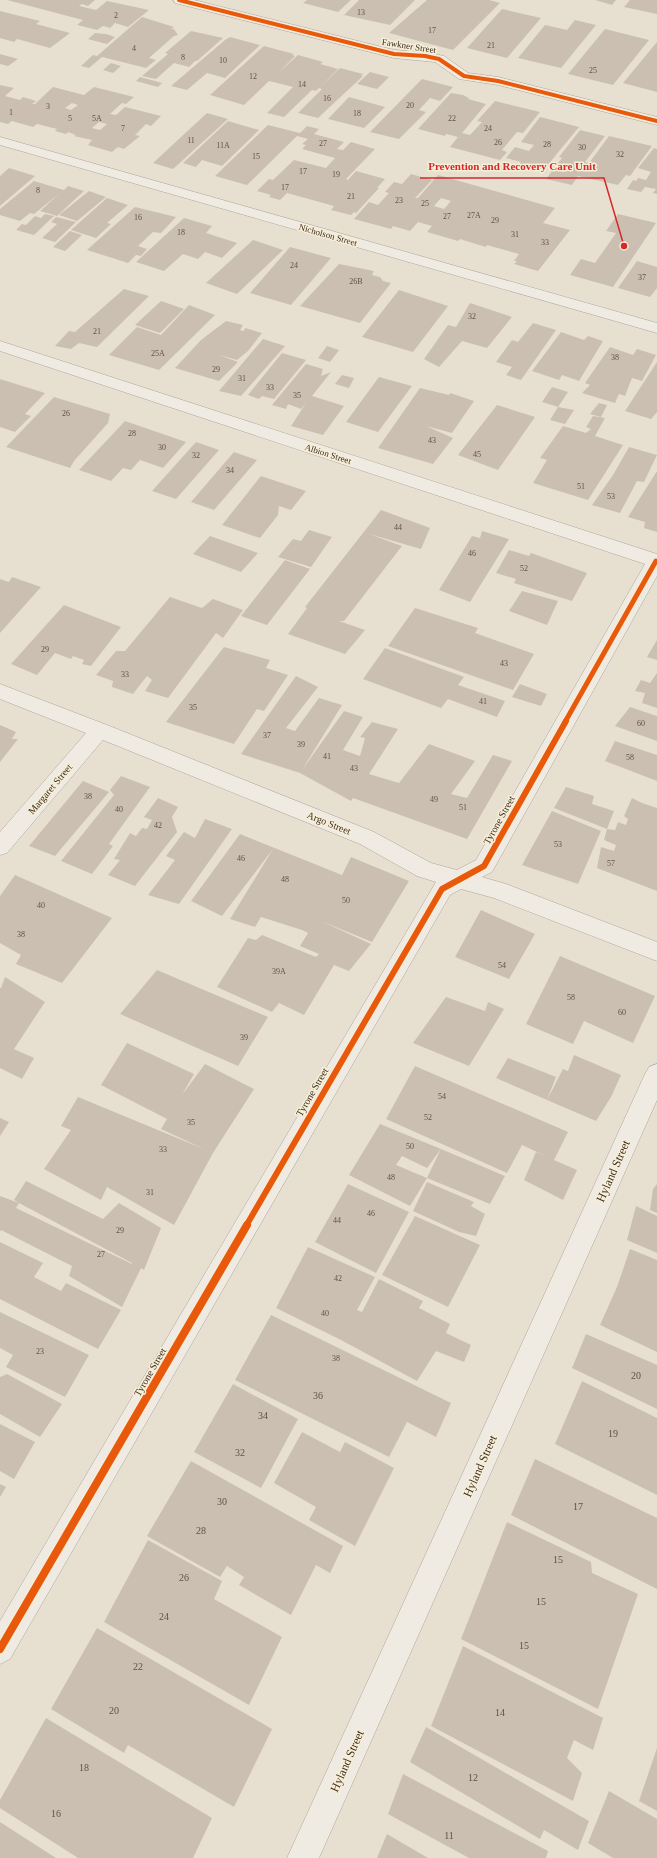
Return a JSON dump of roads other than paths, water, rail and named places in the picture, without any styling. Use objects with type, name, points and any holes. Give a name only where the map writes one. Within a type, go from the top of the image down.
[{"type":"street","name":"Fawkner Street","points":[[179,0],[394,54],[425,56],[439,59],[464,76],[498,81],[657,121]]},
{"type":"street","name":"Nicholson Street","points":[[0,141],[657,328]]},
{"type":"street","name":"Albion Street","points":[[0,346],[656,561]]},
{"type":"street","name":"Tyrone Street","points":[[0,1649],[442,889],[484,866],[656,561]]},
{"type":"street","name":"Argo Street","points":[[0,691],[367,838],[425,870],[498,890],[657,952]]},
{"type":"street","name":"Margaret Street","points":[[0,848],[100,730]]},
{"type":"street","name":"Hyland Street","points":[[303,1858],[657,1074]]},
{"type":"place","name":"Prevention and Recovery Care Unit","points":[[624,246]]}]
